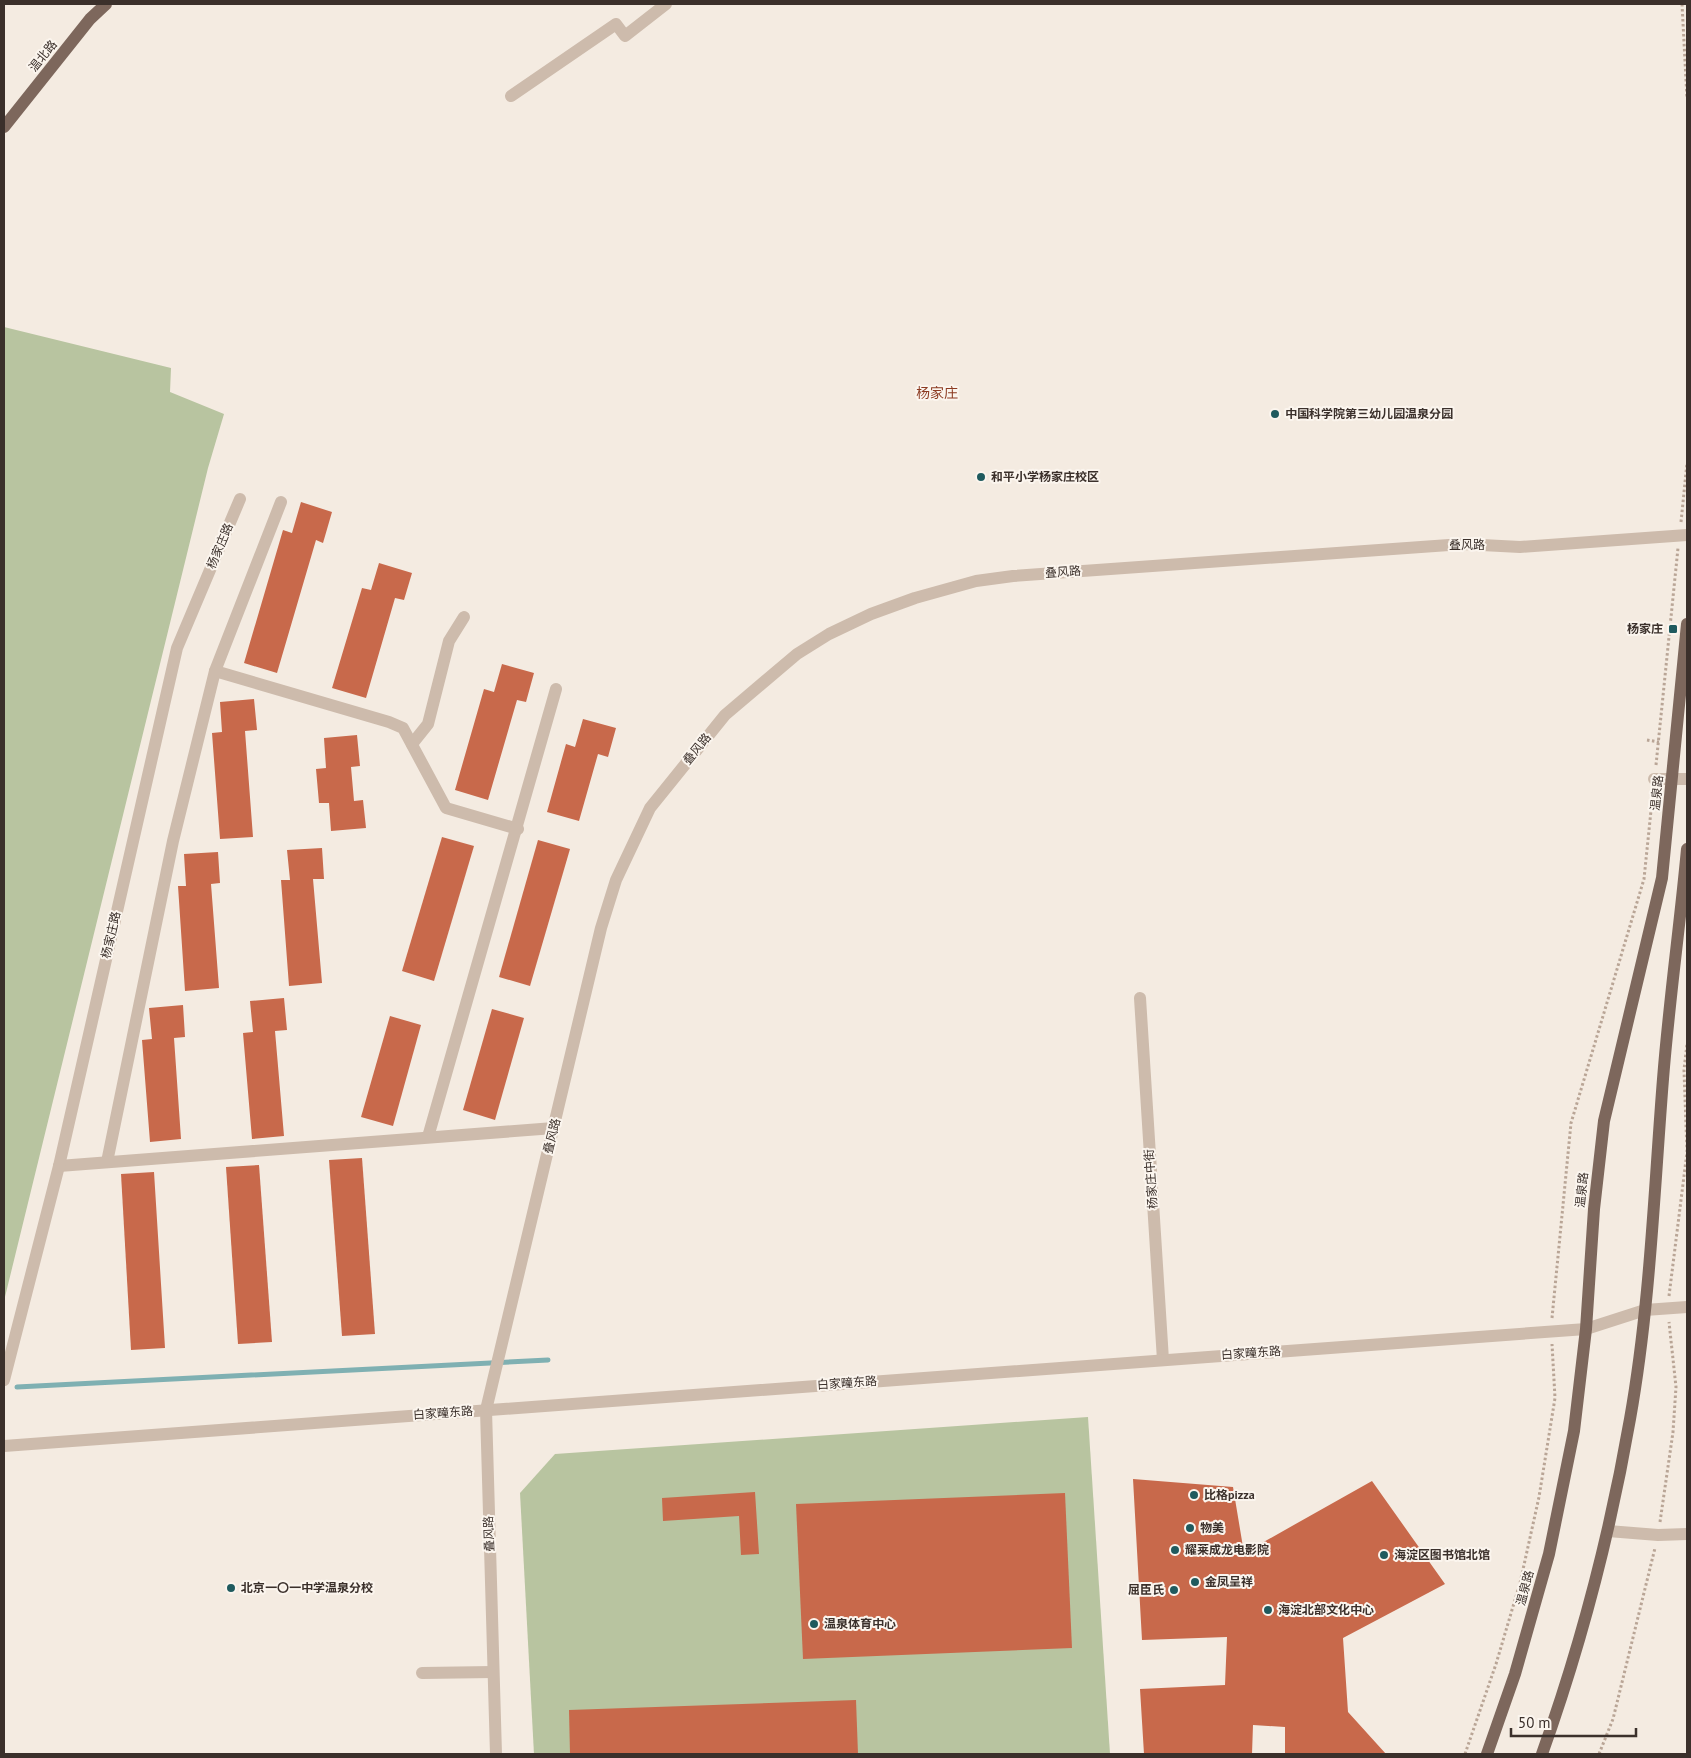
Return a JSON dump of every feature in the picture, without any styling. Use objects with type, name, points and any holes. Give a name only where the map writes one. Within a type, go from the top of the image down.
[{"type":"main road","name":"温北路","points":[[4,128],[90,20],[106,4]]},
{"type":"main road","name":"温泉路","points":[[1487,1754],[1516,1674],[1549,1554],[1574,1431],[1586,1329],[1594,1209],[1604,1121],[1662,878],[1687,624]]},
{"type":"main road","points":[[1542,1754],[1582,1634],[1608,1531],[1630,1418],[1645,1310],[1663,1072],[1687,849]]},
{"type":"street","points":[[511,96],[616,24],[625,36],[666,4]]},
{"type":"street","name":"杨家庄路","points":[[4,1380],[59,1166],[177,648],[240,498]]},
{"type":"street","points":[[107,1162],[173,841],[215,671],[281,502]]},
{"type":"street","name":"叠风路","points":[[496,1754],[486,1410],[604,920],[619,872],[650,808],[725,715],[797,654],[828,634],[871,614],[915,598],[976,581],[1013,576],[1463,544],[1520,547],[1687,535]]},
{"type":"street","points":[[412,744],[428,724],[450,641],[464,617]]},
{"type":"street","points":[[215,671],[389,722],[403,728],[446,808],[518,829]]},
{"type":"street","points":[[428,1137],[518,829],[556,689]]},
{"type":"street","points":[[1654,779],[1687,779]]},
{"type":"street","name":"杨家庄中街","points":[[1140,998],[1163,1360]]},
{"type":"street","points":[[59,1166],[554,1128]]},
{"type":"street","name":"白家疃东路","points":[[4,1446],[1586,1329],[1645,1310],[1687,1307]]},
{"type":"street","points":[[1608,1531],[1658,1535],[1687,1534]]},
{"type":"street","points":[[422,1673],[493,1672]]},
{"type":"path","points":[[1682,4],[1687,100]]},
{"type":"path","points":[[1599,1754],[1613,1719],[1658,1535],[1673,1432],[1676,1387],[1668,1308],[1687,1152],[1684,1070],[1687,1044]]},
{"type":"green space","points":[[4,327],[171,368],[170,392],[224,414],[208,468],[4,1301]]},
{"type":"green space","name":"温泉体育中心","points":[[1088,1417],[1110,1754],[534,1754],[520,1493],[555,1454]]},
{"type":"building","points":[[301,502],[332,512],[323,543],[316,540],[277,673],[244,663],[283,530],[292,533]]},
{"type":"building","points":[[379,563],[412,573],[404,600],[395,598],[366,698],[332,688],[362,588],[371,590]]},
{"type":"building","points":[[502,664],[534,673],[526,702],[517,700],[488,800],[455,790],[484,689],[494,692]]},
{"type":"building","points":[[254,699],[257,730],[245,731],[253,837],[220,839],[212,733],[222,732],[220,702]]},
{"type":"building","points":[[583,719],[616,728],[608,757],[598,754],[579,821],[547,812],[566,744],[575,747]]},
{"type":"building","points":[[357,735],[360,766],[351,767],[354,801],[363,800],[366,828],[331,831],[329,803],[319,803],[316,769],[326,768],[324,738]]},
{"type":"building","points":[[442,837],[474,846],[434,981],[402,971]]},
{"type":"building","points":[[538,840],[570,849],[530,986],[499,977]]},
{"type":"building","points":[[322,848],[324,879],[313,879],[322,983],[289,986],[281,880],[290,880],[287,850]]},
{"type":"building","points":[[218,852],[220,883],[211,884],[219,988],[185,991],[178,886],[186,886],[184,854]]},
{"type":"building","points":[[284,998],[287,1030],[275,1031],[284,1136],[252,1139],[243,1033],[253,1032],[250,1001]]},
{"type":"building","points":[[183,1005],[185,1037],[174,1038],[181,1139],[150,1142],[142,1040],[152,1039],[149,1008]]},
{"type":"building","points":[[492,1009],[524,1018],[495,1120],[463,1110]]},
{"type":"building","points":[[390,1016],[421,1025],[393,1126],[361,1117]]},
{"type":"building","points":[[362,1158],[375,1334],[342,1336],[329,1160]]},
{"type":"building","points":[[259,1165],[272,1342],[238,1344],[226,1167]]},
{"type":"building","points":[[154,1172],[165,1348],[131,1350],[121,1174]]},
{"type":"building","name":"海淀北部文化中心","points":[[1133,1479],[1233,1487],[1244,1553],[1372,1481],[1445,1584],[1343,1638],[1348,1712],[1386,1754],[1285,1754],[1285,1727],[1253,1725],[1252,1754],[1144,1754],[1140,1689],[1225,1685],[1227,1637],[1142,1640]]},
{"type":"building","points":[[755,1492],[759,1554],[741,1555],[739,1516],[663,1521],[662,1498]]},
{"type":"building","points":[[1065,1493],[1072,1648],[803,1659],[796,1504]]},
{"type":"building","points":[[856,1700],[858,1754],[570,1754],[569,1710]]},
{"type":"waterway","points":[[17,1387],[548,1360]]},
{"type":"place","name":"中国科学院第三幼儿园温泉分园","points":[[1275,414]]},
{"type":"place","name":"和平小学杨家庄校区","points":[[981,477]]},
{"type":"place","name":"杨家庄","points":[[1673,629]]},
{"type":"place","name":"比格pizza","points":[[1194,1495]]},
{"type":"place","name":"物美","points":[[1190,1528]]},
{"type":"place","name":"耀莱成龙电影院","points":[[1175,1550]]},
{"type":"place","name":"海淀区图书馆北馆","points":[[1384,1555]]},
{"type":"place","name":"金凤呈祥","points":[[1195,1582]]},
{"type":"place","name":"北京一〇一中学温泉分校","points":[[231,1588]]},
{"type":"place","name":"屈臣氏","points":[[1174,1590]]},
{"type":"place","name":"海淀北部文化中心","points":[[1268,1610]]},
{"type":"place","name":"温泉体育中心","points":[[814,1624]]},
{"type":"district","name":"杨家庄","points":[[937,393]]}]
